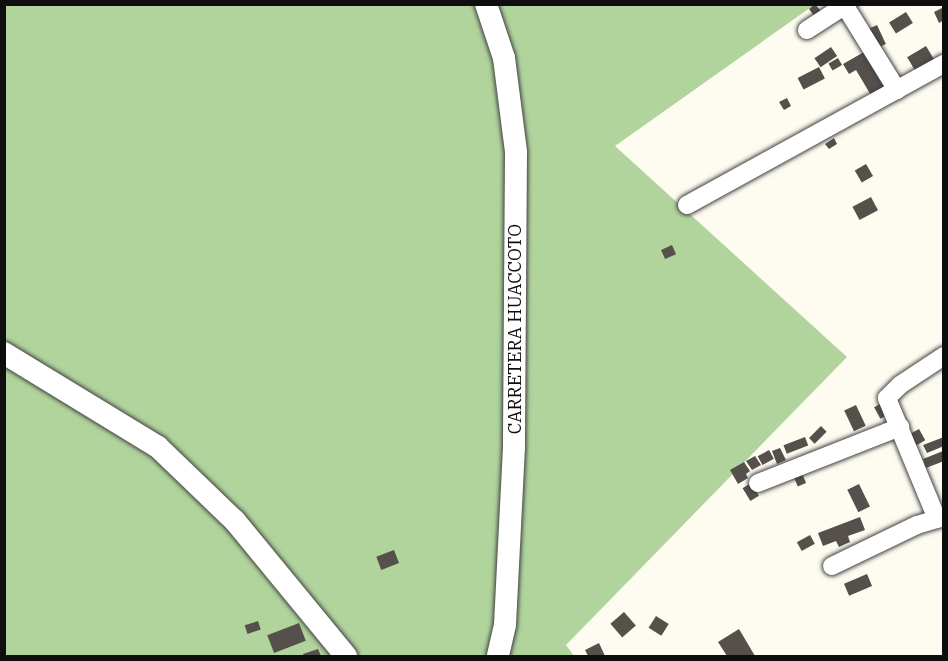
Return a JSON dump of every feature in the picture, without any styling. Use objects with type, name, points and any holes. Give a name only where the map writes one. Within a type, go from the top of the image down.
[{"type":"street","name":"CARRETERA HUACCOTO","points":[[486,4],[504,58],[516,152],[514,447],[504,625],[498,657]]},
{"type":"street","points":[[807,30],[846,5],[897,90]]},
{"type":"street","points":[[687,206],[944,64]]},
{"type":"street","points":[[4,353],[158,447],[235,521],[346,657]]},
{"type":"street","points":[[832,566],[940,518],[887,398],[889,393],[944,356]]},
{"type":"street","points":[[758,483],[900,427]]},
{"type":"green space","points":[[4,5],[814,5],[615,146],[847,357],[566,645],[574,656],[5,656]]},
{"type":"building","points":[[815,4],[825,16],[817,20],[809,9]]},
{"type":"building","points":[[944,7],[944,20],[939,23],[934,12]]},
{"type":"building","points":[[906,12],[913,23],[896,34],[889,23]]},
{"type":"building","points":[[877,25],[886,44],[875,49],[866,30]]},
{"type":"building","points":[[926,46],[935,61],[916,72],[907,57]]},
{"type":"building","points":[[831,47],[837,56],[821,67],[814,58]]},
{"type":"building","points":[[864,52],[885,89],[872,97],[856,70],[849,74],[843,64]]},
{"type":"building","points":[[838,58],[842,65],[832,70],[828,64]]},
{"type":"building","points":[[819,67],[825,79],[804,89],[798,78]]},
{"type":"building","points":[[787,98],[791,106],[784,110],[779,102]]},
{"type":"building","points":[[834,138],[837,144],[829,149],[825,144]]},
{"type":"building","points":[[866,164],[873,176],[862,183],[855,170]]},
{"type":"building","points":[[871,197],[878,210],[860,220],[852,207]]},
{"type":"building","points":[[672,245],[676,254],[665,259],[661,250]]},
{"type":"building","points":[[882,403],[888,414],[880,419],[874,407]]},
{"type":"building","points":[[856,405],[866,426],[854,431],[844,410]]},
{"type":"building","points":[[821,426],[827,432],[815,444],[809,438]]},
{"type":"building","points":[[919,429],[925,440],[917,445],[910,434]]},
{"type":"building","points":[[805,437],[808,445],[787,454],[784,445]]},
{"type":"building","points":[[944,437],[944,446],[927,453],[923,445]]},
{"type":"building","points":[[780,448],[786,460],[777,464],[772,451]]},
{"type":"building","points":[[769,450],[774,459],[762,465],[758,456]]},
{"type":"building","points":[[943,451],[944,461],[926,468],[923,459]]},
{"type":"building","points":[[755,456],[761,465],[752,470],[746,461]]},
{"type":"building","points":[[744,462],[750,471],[746,474],[748,478],[738,484],[730,470]]},
{"type":"building","points":[[801,471],[806,483],[798,486],[793,475]]},
{"type":"building","points":[[751,483],[759,496],[750,501],[743,488]]},
{"type":"building","points":[[859,484],[870,506],[858,512],[847,490]]},
{"type":"building","points":[[860,517],[865,530],[848,536],[850,542],[839,547],[836,541],[823,546],[818,533]]},
{"type":"building","points":[[810,535],[815,544],[802,551],[797,542]]},
{"type":"building","points":[[394,550],[399,563],[381,570],[376,557]]},
{"type":"building","points":[[867,574],[872,586],[849,596],[844,584]]},
{"type":"building","points":[[624,612],[636,626],[622,637],[610,624]]},
{"type":"building","points":[[656,616],[669,624],[661,636],[649,628]]},
{"type":"building","points":[[258,621],[261,630],[247,634],[245,625]]},
{"type":"building","points":[[299,623],[306,641],[274,653],[267,635]]},
{"type":"building","points":[[739,629],[755,656],[727,656],[718,642]]},
{"type":"building","points":[[599,643],[605,656],[588,656],[585,650]]},
{"type":"building","points":[[318,649],[321,656],[304,656],[303,654]]}]
